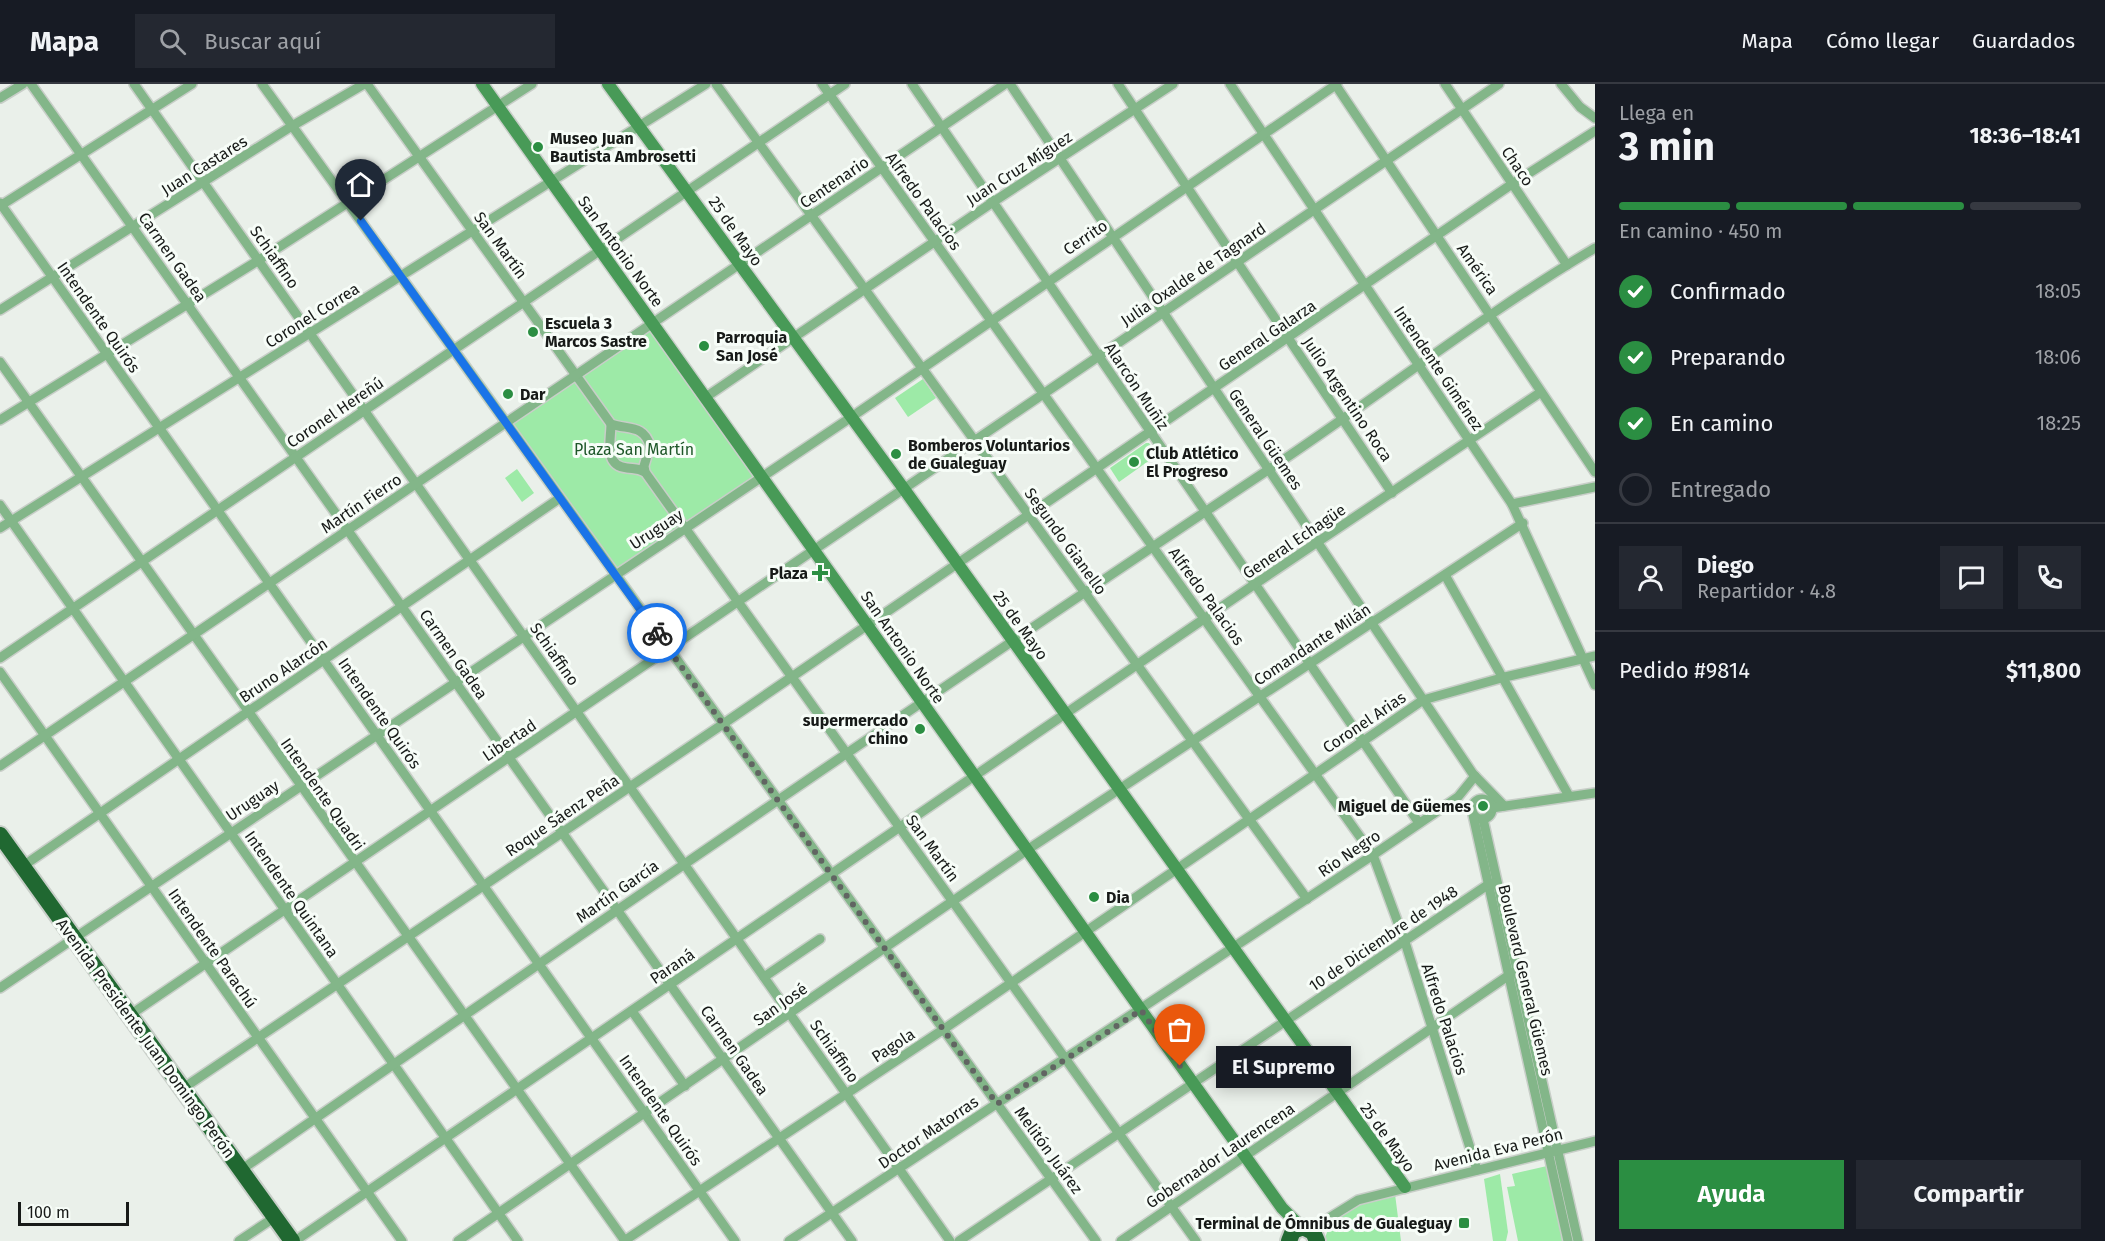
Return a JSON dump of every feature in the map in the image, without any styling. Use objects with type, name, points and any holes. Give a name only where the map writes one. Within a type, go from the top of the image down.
[{"type":"highway","name":"Avenida Presidente Juan Domingo Perón","points":[[0,835],[274,1217],[294,1241]]},
{"type":"highway","points":[[1288,1240],[1293,1231],[1310,1234]]},
{"type":"street","points":[[0,98],[23,84]]},
{"type":"street","name":"Carmen Gadea","points":[[32,84],[852,1241]]},
{"type":"street","name":"Schiaffino","points":[[134,84],[950,1241]]},
{"type":"street","points":[[0,205],[192,84]]},
{"type":"street","name":"Melitón Juárez","points":[[262,84],[1096,1241]]},
{"type":"street","name":"Juan Castares","points":[[0,310],[292,126],[366,84]]},
{"type":"street","name":"San Martín","points":[[366,84],[611,424]]},
{"type":"street","name":"San Antonio Norte","points":[[482,84],[1245,1157],[1282,1208],[1310,1234]]},
{"type":"street","points":[[0,420],[259,260],[532,84]]},
{"type":"street","name":"25 de Mayo","points":[[608,84],[792,339],[904,489],[1118,790],[1287,1022],[1336,1094],[1405,1187]]},
{"type":"street","name":"Coronel Correa","points":[[0,528],[706,84]]},
{"type":"street","name":"Segundo Gianello","points":[[716,84],[1307,899]]},
{"type":"street","name":"Alfredo Palacios","points":[[822,84],[1373,855],[1405,942],[1477,1170]]},
{"type":"street","name":"Coronel Hereñú","points":[[0,658],[452,348],[524,303],[598,250],[845,84]]},
{"type":"street","name":"Alarcón Muñiz","points":[[912,84],[1419,824]]},
{"type":"street","name":"Centenario","points":[[739,264],[941,125],[1005,84]]},
{"type":"street","name":"General Güemes","points":[[1010,84],[1475,777],[1504,806]]},
{"type":"street","name":"Julio Argentino Roca","points":[[1118,84],[1392,492]]},
{"type":"street","name":"Juan Cruz Míguez","points":[[792,339],[993,202],[1173,84]]},
{"type":"street","name":"Intendente Giménez","points":[[1230,84],[1512,504],[1523,523],[1595,685]]},
{"type":"street","name":"Cerrito","points":[[850,418],[1336,84]]},
{"type":"street","name":"América","points":[[1336,84],[1595,472]]},
{"type":"street","name":"Chaco","points":[[1445,84],[1567,264]]},
{"type":"street","name":"Julia Oxalde de Tagnard","points":[[904,489],[1499,84]]},
{"type":"street","points":[[1561,84],[1580,107],[1595,118]]},
{"type":"street","name":"General Galarza","points":[[957,565],[1512,184],[1595,131]]},
{"type":"street","name":"Intendente Quirós","points":[[0,205],[735,1241]]},
{"type":"street","name":"Martín García","points":[[241,1170],[684,863],[847,755],[921,702],[1204,510],[1268,470],[1490,314],[1595,248]]},
{"type":"street","name":"Martín Fierro","points":[[0,766],[739,264]]},
{"type":"street","points":[[706,397],[792,339]]},
{"type":"street","name":"Intendente Quadri","points":[[0,362],[299,786],[625,1241]]},
{"type":"street","name":"General Echagüe","points":[[1065,716],[1255,584],[1318,544],[1541,392]]},
{"type":"street","name":"Uruguay","points":[[0,987],[850,418]]},
{"type":"street","points":[[611,424],[631,427],[644,434],[650,446],[644,466],[645,472],[625,468],[613,461],[608,449],[611,424]]},
{"type":"street","name":"San Martín","points":[[645,472],[1196,1241]]},
{"type":"street","points":[[1512,504],[1595,487]]},
{"type":"street","name":"Libertad","points":[[130,1015],[904,489]]},
{"type":"street","name":"Bruno Alarcón","points":[[23,866],[560,498]]},
{"type":"street","name":"Intendente Quintana","points":[[0,505],[518,1241]]},
{"type":"street","name":"Comandante Milán","points":[[1118,790],[1523,523]]},
{"type":"street","name":"Roque Sáenz Peña","points":[[182,1089],[957,565]]},
{"type":"street","points":[[1445,575],[1505,677],[1569,796]]},
{"type":"street","name":"Coronel Arias","points":[[1175,869],[1423,700],[1505,677],[1595,656]]},
{"type":"street","name":"Intendente Parachú","points":[[0,672],[402,1241]]},
{"type":"street","name":"Paraná","points":[[294,1241],[1065,716]]},
{"type":"street","name":"Río Negro","points":[[1233,950],[1419,824],[1466,790],[1475,777]]},
{"type":"street","name":"San José","points":[[458,1241],[791,1015],[1027,850],[1118,790]]},
{"type":"street","points":[[1466,790],[1485,799],[1492,808]]},
{"type":"street","name":"Boulevard General Güemes","points":[[1466,790],[1476,815],[1518,969],[1554,1151]]},
{"type":"street","points":[[1492,808],[1595,792]]},
{"type":"street","points":[[1485,799],[1476,801],[1476,815],[1489,816],[1492,808]]},
{"type":"street","name":"Pagola","points":[[625,1241],[778,1137],[944,1029],[1175,869]]},
{"type":"street","name":"Boulevard General Güemes","points":[[1493,883],[1510,975],[1554,1151]]},
{"type":"street","name":"10 de Diciembre de 1948","points":[[960,1241],[1493,883]]},
{"type":"street","points":[[764,977],[820,939]]},
{"type":"street","name":"Doctor Matorras","points":[[789,1241],[1233,950]]},
{"type":"street","name":"Gobernador Laurencena","points":[[1121,1241],[1518,969]]},
{"type":"street","points":[[632,1011],[685,1086]]},
{"type":"street","name":"Avenida Eva Perón","points":[[1310,1234],[1318,1223],[1358,1200],[1595,1141]]},
{"type":"street","points":[[1554,1151],[1568,1241]]},
{"type":"street","points":[[1554,1151],[1578,1241]]},
{"type":"street","name":"Avenida Eva Perón","points":[[1310,1234],[1322,1228],[1340,1210]]},
{"type":"street","points":[[239,1241],[274,1217]]},
{"type":"green space","name":"Plaza San Martín","points":[[652,323],[761,477],[615,574],[506,422]]},
{"type":"green space","points":[[923,379],[936,398],[908,417],[895,398]]},
{"type":"green space","name":"Club Atlético El Progreso","points":[[1149,443],[1157,455],[1119,482],[1110,468]]},
{"type":"green space","points":[[517,469],[534,493],[522,502],[505,478]]},
{"type":"green space","points":[[1547,1166],[1564,1241],[1518,1241],[1507,1187],[1515,1186],[1512,1174]]},
{"type":"green space","points":[[1500,1174],[1508,1232],[1506,1241],[1493,1241],[1484,1179]]},
{"type":"green space","points":[[1395,1194],[1401,1241],[1325,1241],[1328,1230],[1342,1214],[1352,1208]]},
{"type":"way so far","points":[[657,633],[997,1104],[1141,1010],[1180,1066]]},
{"type":"place","name":"Museo Juan Bautista Ambrosetti","points":[[538,147]]},
{"type":"place","name":"Escuela 3 Marcos Sastre","points":[[533,332]]},
{"type":"place","name":"Parroquia San José","points":[[704,346]]},
{"type":"place","name":"Dar","points":[[508,394]]},
{"type":"place","name":"Bomberos Voluntarios de Gualeguay","points":[[896,454]]},
{"type":"place","name":"Club Atlético El Progreso","points":[[1134,462]]},
{"type":"place","name":"Plaza","points":[[820,573]]},
{"type":"place","name":"supermercado chino","points":[[920,729]]},
{"type":"place","name":"Miguel de Güemes","points":[[1483,806]]},
{"type":"place","name":"Dia","points":[[1094,897]]},
{"type":"place","name":"El Supremo","points":[[1180,1066]]},
{"type":"place","name":"Terminal de Ómnibus de Gualeguay","points":[[1464,1223]]},
{"type":"route","points":[[361,221],[657,633]]}]
